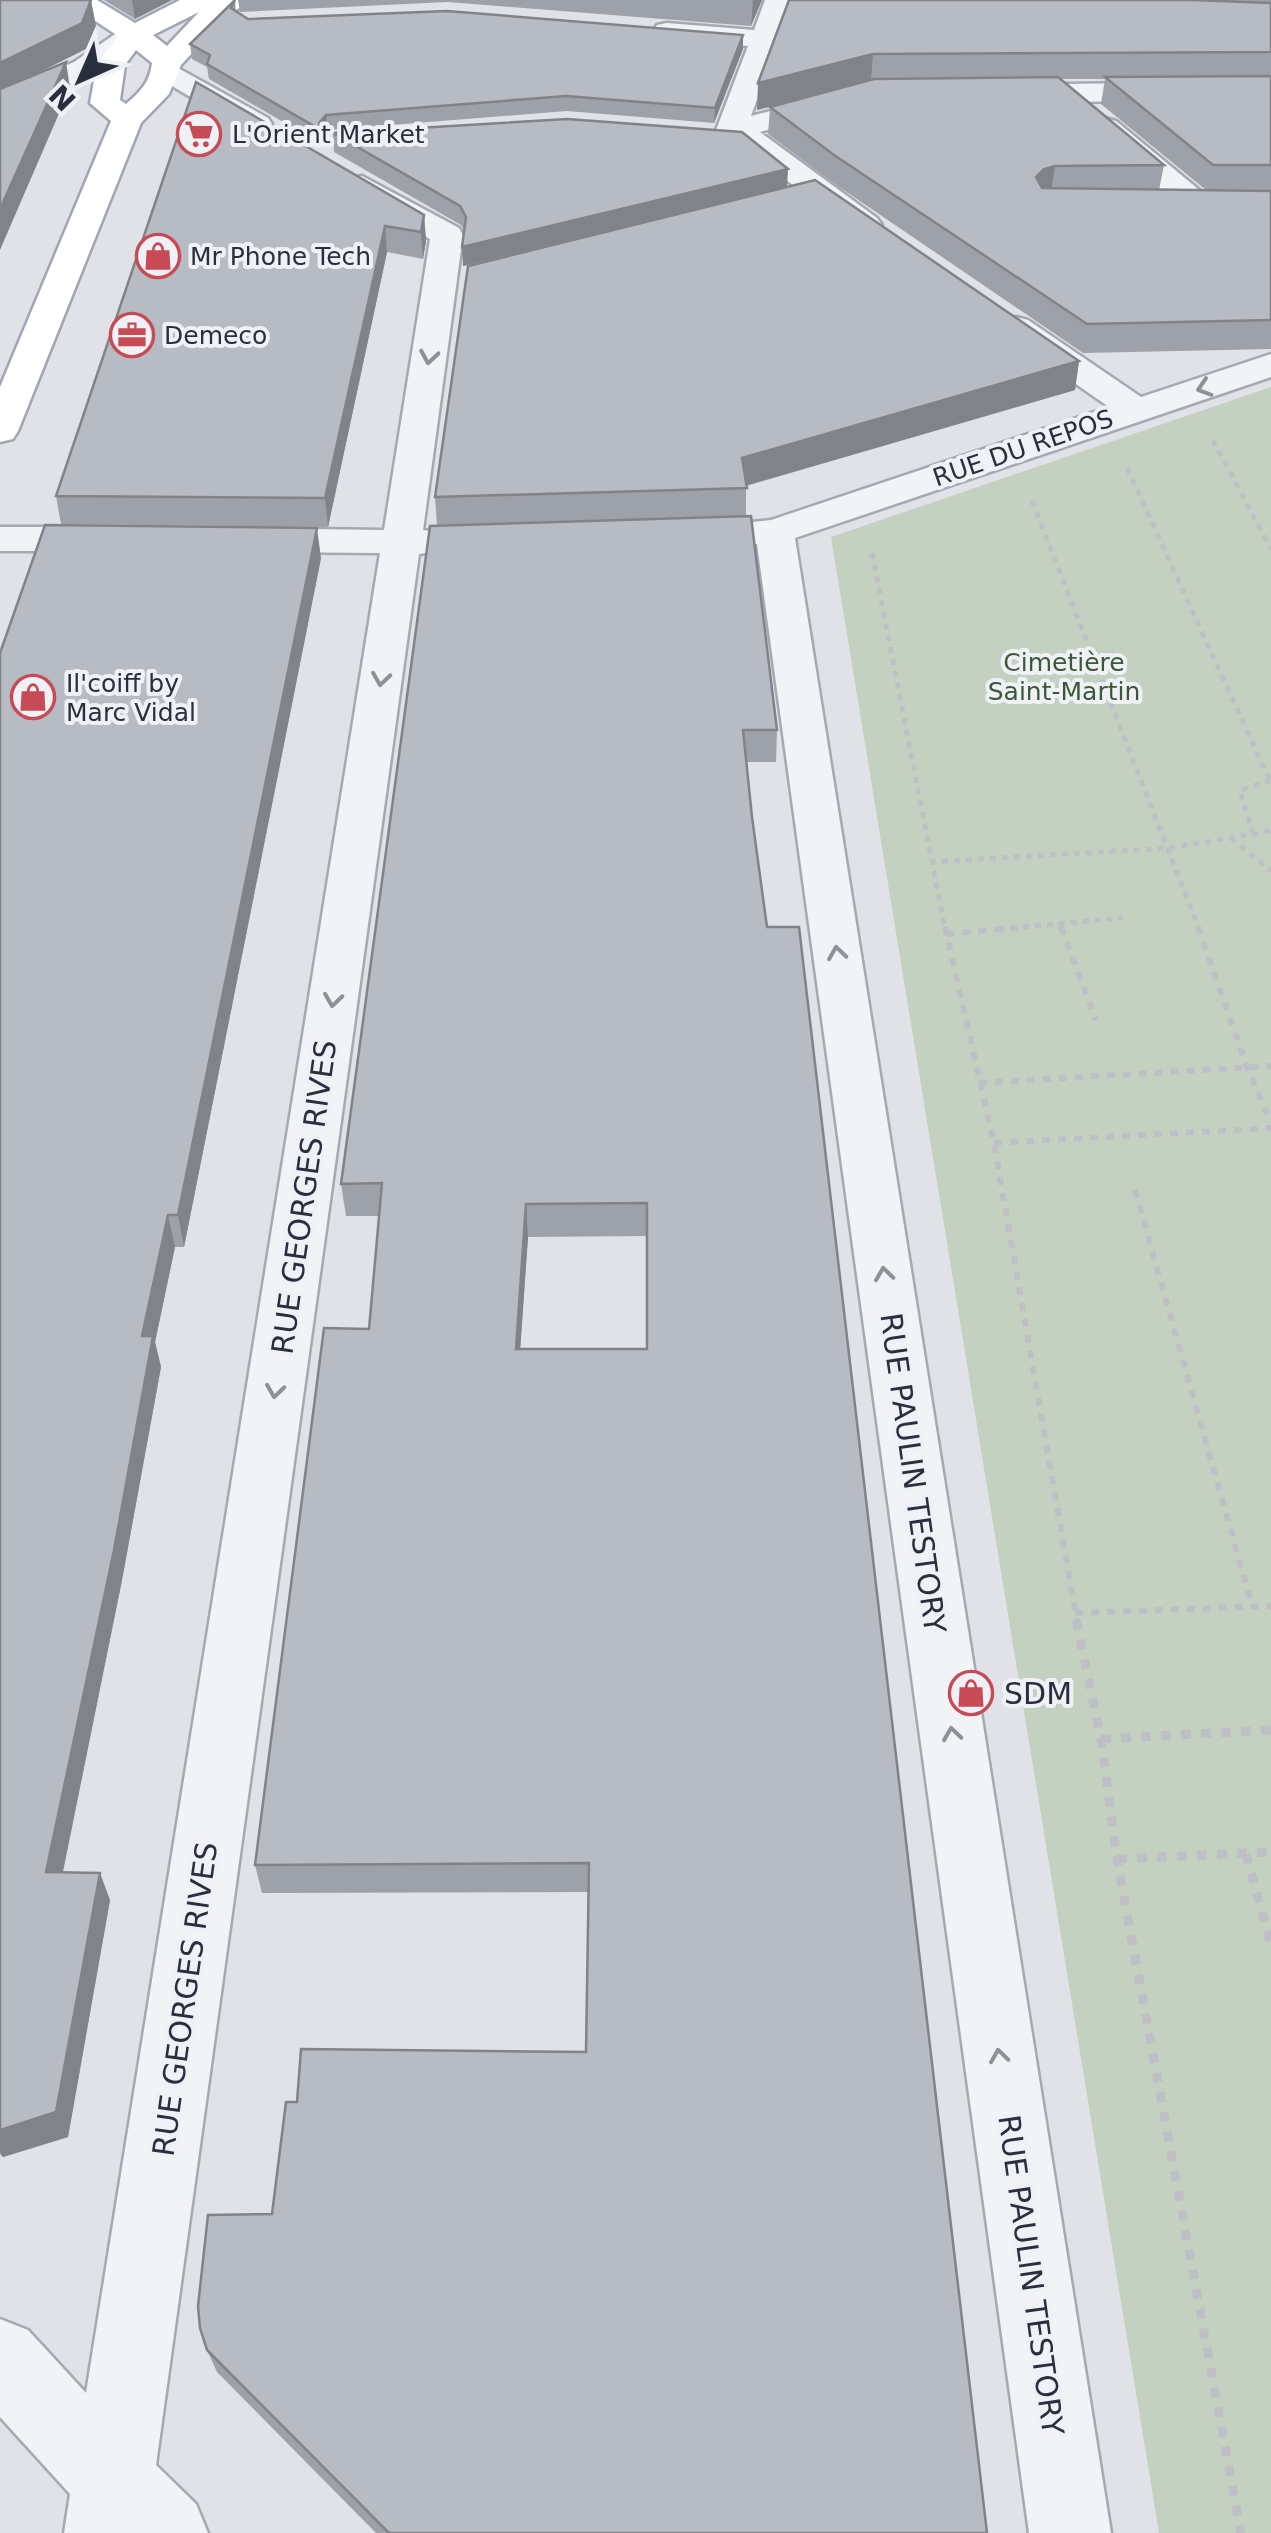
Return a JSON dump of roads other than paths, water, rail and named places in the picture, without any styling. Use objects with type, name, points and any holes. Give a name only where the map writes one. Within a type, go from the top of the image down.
[{"type":"main road","points":[[78,0],[156,56]]},
{"type":"main road","points":[[116,111],[154,95],[156,56],[202,0]]},
{"type":"main road","points":[[0,431],[116,111],[111,64],[156,56],[236,0]]},
{"type":"street","points":[[741,135],[764,39],[779,0]]},
{"type":"street","points":[[646,30],[764,39]]},
{"type":"street","points":[[6,103],[84,68],[156,56]]},
{"type":"street","name":"RUE GEORGES RIVES","points":[[128,2516],[401,543],[458,284],[447,236],[156,56]]},
{"type":"street","points":[[968,94],[1271,90]]},
{"type":"street","points":[[696,135],[741,135],[871,94]]},
{"type":"street","points":[[1066,94],[1198,205]]},
{"type":"street","points":[[6,103],[116,111]]},
{"type":"street","points":[[741,135],[898,246]]},
{"type":"street","points":[[781,202],[818,192]]},
{"type":"street","points":[[1143,206],[1234,205]]},
{"type":"street","points":[[994,312],[1137,410]]},
{"type":"street","name":"RUE DU REPOS","points":[[696,534],[775,532],[1271,366]]},
{"type":"street","name":"RUE PAULIN TESTORY","points":[[775,532],[1070,2533]]},
{"type":"street","points":[[0,539],[164,539]]},
{"type":"street","points":[[203,540],[480,540]]},
{"type":"street","points":[[0,2358],[128,2516]]},
{"type":"place","name":"L'Orient Market","points":[[199,134]]},
{"type":"place","name":"Mr Phone Tech","points":[[158,256]]},
{"type":"place","name":"Demeco","points":[[132,335]]},
{"type":"place","name":"Il'coiff by Marc Vidal","points":[[33,697]]},
{"type":"place","name":"SDM","points":[[971,1693]]},
{"type":"park label","name":"Cimetière Saint-Martin","points":[[1064,676]]}]
